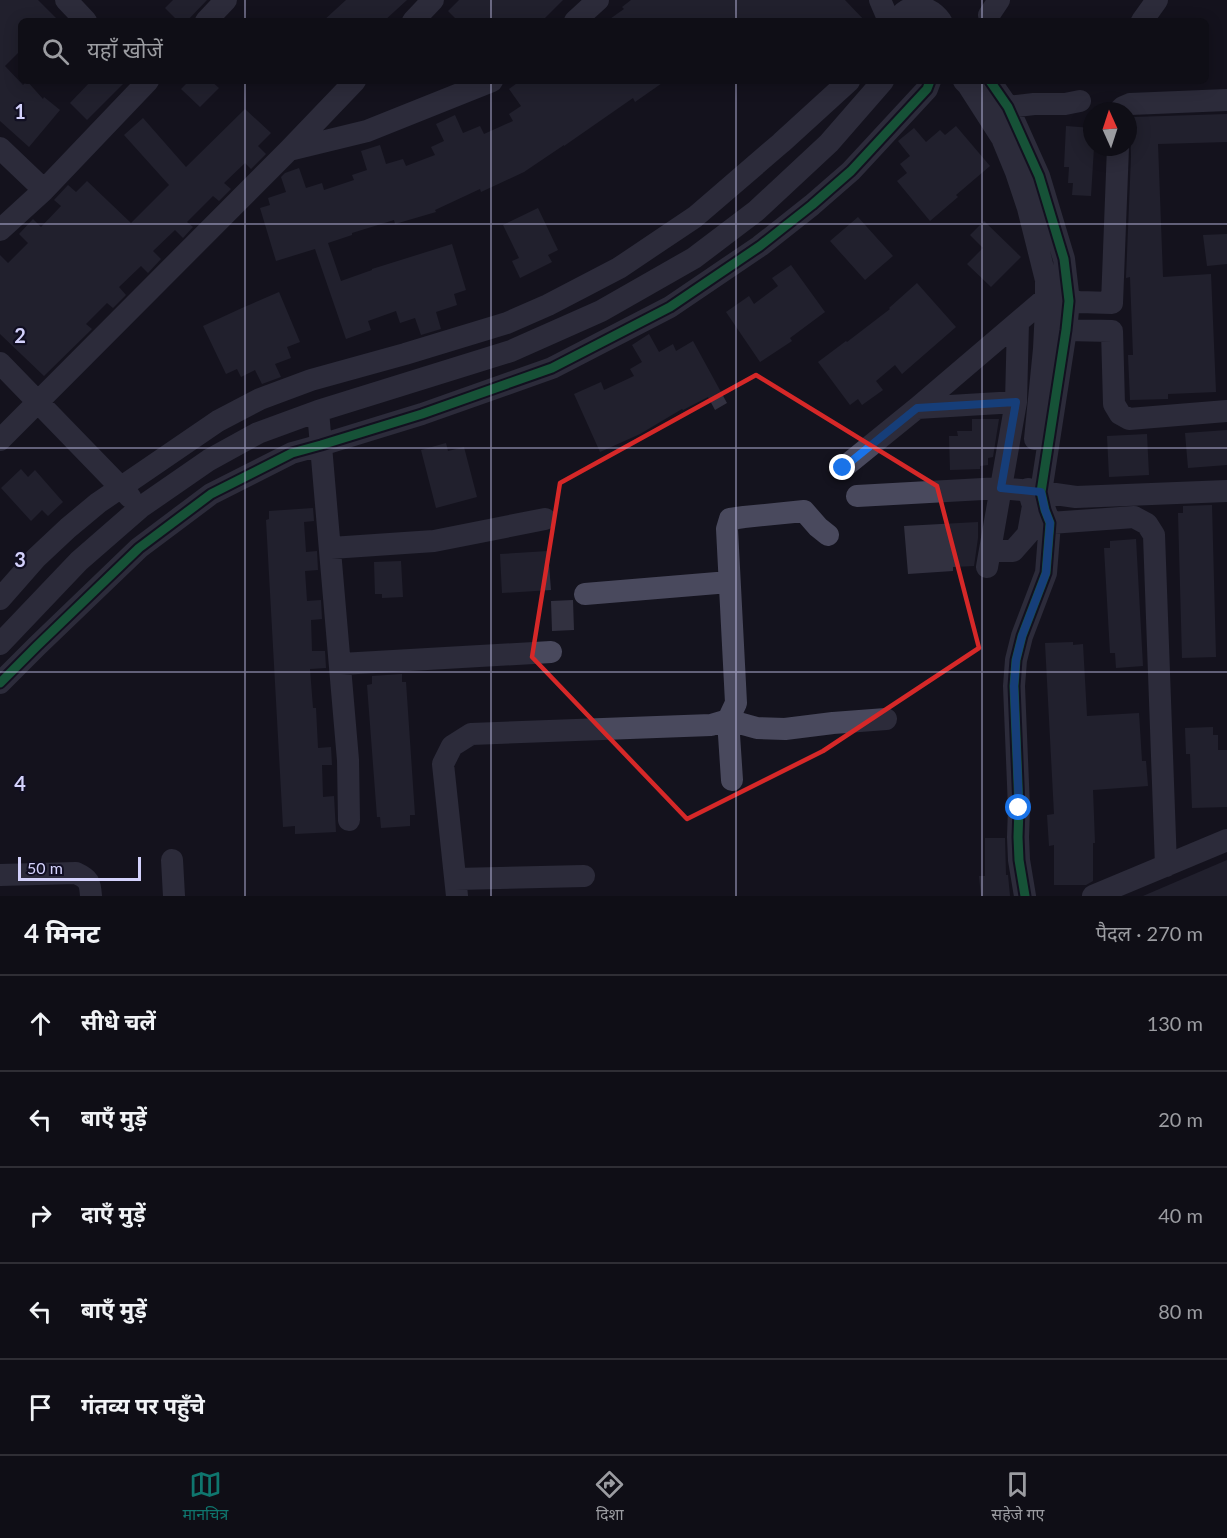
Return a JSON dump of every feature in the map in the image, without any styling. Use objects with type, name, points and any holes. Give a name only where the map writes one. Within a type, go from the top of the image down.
[{"type":"street","points":[[66,0],[83,18]]},
{"type":"street","points":[[209,18],[226,0]]},
{"type":"street","points":[[416,18],[433,0]]},
{"type":"street","points":[[578,18],[598,0]]},
{"type":"street","points":[[880,0],[888,18]]},
{"type":"street","points":[[1144,18],[1157,0]]},
{"type":"street","points":[[0,230],[44,190],[143,84]]},
{"type":"street","points":[[0,440],[352,84]]},
{"type":"street","points":[[289,150],[367,131],[484,84]]},
{"type":"street","points":[[0,599],[36,558],[68,528],[121,487],[218,421],[260,399],[310,380],[507,323],[548,305],[619,268],[695,217],[846,84]]},
{"type":"street","points":[[0,644],[79,561],[141,507],[209,460],[258,433],[318,411],[511,351],[601,311],[694,258],[756,211],[829,143],[881,84]]},
{"type":"street","points":[[0,683],[139,548],[211,494],[292,453],[422,414],[552,368],[670,308],[760,246],[812,205],[851,171],[927,89],[929,84]]},
{"type":"street","points":[[967,84],[1002,138],[1016,172],[1028,208],[1046,280],[1044,349],[1034,445],[1033,506],[1028,534],[1013,551],[988,559],[1016,402],[1018,322]]},
{"type":"street","points":[[992,84],[1008,107],[1039,176],[1064,259],[1069,301],[1066,330],[1034,491],[1050,523],[1046,573],[1022,636],[1016,660],[1014,686],[1019,860],[1025,896]]},
{"type":"street","points":[[1137,104],[1227,100]]},
{"type":"street","points":[[1008,107],[1080,101]]},
{"type":"street","points":[[0,148],[44,190]]},
{"type":"street","points":[[1118,156],[1112,303],[1114,404],[1120,414],[1130,418],[1227,411]]},
{"type":"street","points":[[843,468],[1046,298],[1112,303]]},
{"type":"street","points":[[1066,330],[1112,331]]},
{"type":"street","points":[[0,363],[141,507],[160,532]]},
{"type":"street","points":[[917,408],[1016,402]]},
{"type":"street","points":[[318,411],[341,664],[350,820]]},
{"type":"street","points":[[858,496],[1001,488],[1076,497],[1227,491]]},
{"type":"street","points":[[732,780],[728,720],[736,703],[727,529],[730,519],[804,511],[828,535]]},
{"type":"street","points":[[1050,523],[1134,517],[1147,524],[1154,536],[1166,866]]},
{"type":"street","points":[[331,548],[434,540],[545,519]]},
{"type":"street","points":[[585,594],[729,582]]},
{"type":"street","points":[[341,664],[551,652]]},
{"type":"street","points":[[584,876],[456,888],[443,764],[452,746],[471,734],[711,725],[728,720],[757,728],[785,729],[886,719]]},
{"type":"street","points":[[1093,896],[1227,840]]},
{"type":"street","points":[[172,860],[174,896]]},
{"type":"street","points":[[0,875],[76,873],[85,877],[91,885],[91,896]]},
{"type":"highlighted area","points":[[756,375],[937,486],[979,648],[823,751],[687,819],[532,657],[560,483]]},
{"type":"building","points":[[0,0],[38,0],[56,18],[18,18],[18,53],[5,66],[18,80],[18,84],[30,84],[43,99],[44,97],[60,110],[29,147],[0,121]]},
{"type":"building","points":[[173,0],[207,0],[190,18],[175,18],[165,8]]},
{"type":"building","points":[[346,0],[407,0],[387,18],[326,18]]},
{"type":"building","points":[[459,0],[563,0],[545,18],[455,18],[448,11]]},
{"type":"building","points":[[631,0],[845,0],[862,18],[611,18],[624,9],[622,7]]},
{"type":"building","points":[[88,84],[123,84],[87,120],[70,103]]},
{"type":"building","points":[[186,84],[214,84],[219,88],[200,107],[181,89]]},
{"type":"building","points":[[516,84],[661,84],[635,102],[633,98],[524,172],[481,192],[480,189],[435,210],[436,212],[395,224],[394,220],[328,243],[341,281],[452,244],[466,290],[454,294],[457,305],[436,312],[441,329],[421,335],[415,318],[400,323],[396,311],[368,321],[371,330],[346,339],[315,249],[276,261],[260,208],[270,205],[268,198],[286,192],[281,177],[299,168],[306,188],[322,183],[324,190],[354,180],[352,175],[367,170],[361,151],[380,145],[386,164],[403,159],[406,166],[435,155],[431,147],[444,141],[436,124],[455,115],[463,133],[480,126],[484,134],[513,121],[509,114],[521,106],[509,89]]},
{"type":"building","points":[[245,109],[271,133],[258,146],[266,154],[251,169],[245,163],[224,183],[231,189],[219,201],[213,196],[187,222],[193,227],[183,238],[175,230],[153,251],[161,259],[148,273],[141,266],[119,287],[126,295],[113,308],[107,303],[86,324],[92,329],[44,376],[0,334],[0,255],[8,263],[28,243],[19,234],[33,219],[41,227],[61,206],[54,200],[68,185],[76,192],[87,181],[131,223],[169,185],[124,135],[143,118],[186,167]]},
{"type":"building","points":[[1227,114],[1227,142],[1158,144],[1163,277],[1211,274],[1216,392],[1168,394],[1168,399],[1130,400],[1128,355],[1133,355],[1130,277],[1126,278],[1131,156],[1137,156],[1137,117]]},
{"type":"building","points":[[956,126],[990,166],[930,221],[897,181],[907,173],[900,164],[910,156],[898,141],[914,128],[926,142],[940,130],[945,135]]},
{"type":"building","points":[[1066,126],[1083,127],[1083,156],[1093,156],[1091,196],[1072,195],[1073,183],[1068,183],[1069,167],[1064,167]]},
{"type":"building","points":[[538,208],[558,250],[548,255],[552,262],[520,278],[512,261],[519,258],[503,225]]},
{"type":"building","points":[[858,217],[893,256],[865,280],[830,241]]},
{"type":"building","points":[[984,221],[1021,257],[991,287],[967,264],[983,248],[970,235]]},
{"type":"building","points":[[1227,234],[1227,264],[1207,266],[1203,235]]},
{"type":"building","points":[[791,265],[825,312],[790,338],[792,341],[760,362],[726,312],[749,296],[754,304],[778,286],[772,278]]},
{"type":"building","points":[[917,283],[956,327],[902,374],[895,365],[876,381],[883,390],[862,405],[858,399],[850,405],[818,362],[890,309]]},
{"type":"building","points":[[279,292],[300,342],[287,347],[291,358],[275,364],[281,377],[262,384],[255,370],[241,377],[237,369],[226,374],[203,326]]},
{"type":"building","points":[[649,334],[659,352],[673,344],[676,351],[693,341],[727,403],[715,410],[708,397],[682,409],[640,434],[600,452],[574,394],[601,382],[604,390],[634,376],[630,369],[642,362],[632,345]]},
{"type":"building","points":[[972,419],[999,419],[993,457],[988,458],[988,465],[980,466],[980,469],[950,470],[949,436],[958,436],[957,431],[972,431]]},
{"type":"building","points":[[1227,430],[1227,465],[1188,468],[1185,433]]},
{"type":"building","points":[[1147,434],[1149,475],[1109,477],[1107,436]]},
{"type":"building","points":[[446,443],[448,451],[464,447],[477,497],[436,508],[421,450]]},
{"type":"building","points":[[21,469],[28,477],[35,470],[63,502],[48,516],[42,510],[31,521],[1,488]]},
{"type":"building","points":[[1212,505],[1216,657],[1182,658],[1178,513],[1183,513],[1183,506]]},
{"type":"building","points":[[313,508],[314,521],[304,522],[306,552],[317,551],[318,570],[305,571],[307,601],[321,600],[322,619],[311,620],[312,651],[325,651],[326,668],[310,669],[313,708],[316,708],[318,748],[331,747],[332,765],[322,765],[323,797],[334,796],[336,832],[295,834],[295,826],[283,827],[266,520],[269,519],[269,511]]},
{"type":"building","points":[[978,522],[974,566],[953,567],[953,571],[908,574],[904,526]]},
{"type":"building","points":[[1136,539],[1143,666],[1116,668],[1115,653],[1110,653],[1104,548],[1110,548],[1110,541]]},
{"type":"building","points":[[548,551],[551,590],[502,593],[500,554]]},
{"type":"building","points":[[401,561],[403,597],[382,598],[382,594],[375,594],[374,562]]},
{"type":"building","points":[[573,600],[574,630],[552,631],[551,601]]},
{"type":"building","points":[[1073,642],[1073,645],[1083,644],[1087,716],[1139,713],[1142,761],[1146,761],[1148,786],[1093,790],[1095,843],[1093,843],[1093,881],[1086,885],[1054,885],[1054,845],[1049,846],[1047,815],[1054,814],[1045,643]]},
{"type":"building","points":[[402,674],[402,682],[406,682],[415,815],[410,815],[410,826],[381,828],[380,817],[377,817],[367,685],[372,684],[372,676]]},
{"type":"building","points":[[1213,727],[1213,735],[1218,735],[1218,750],[1227,750],[1227,807],[1192,808],[1190,754],[1186,754],[1185,728]]},
{"type":"building","points":[[985,838],[1005,838],[1006,875],[1008,875],[1010,896],[981,896],[979,876],[985,876]]},
{"type":"building","points":[[1227,860],[1227,896],[1143,896]]},
{"type":"cycle path","points":[[0,683],[139,548],[211,494],[292,453],[422,414],[552,368],[670,307],[760,246],[812,205],[851,171],[927,89],[929,84]]},
{"type":"cycle path","points":[[992,84],[1008,107],[1039,176],[1064,259],[1069,301],[1041,492],[1050,523],[1046,573],[1022,636],[1016,660],[1014,686],[1019,860],[1025,896]]},
{"type":"route","points":[[843,468],[917,408],[1016,402],[1001,488],[1041,492],[1050,523],[1046,573],[1022,636],[1016,660],[1014,686],[1019,808]]}]
